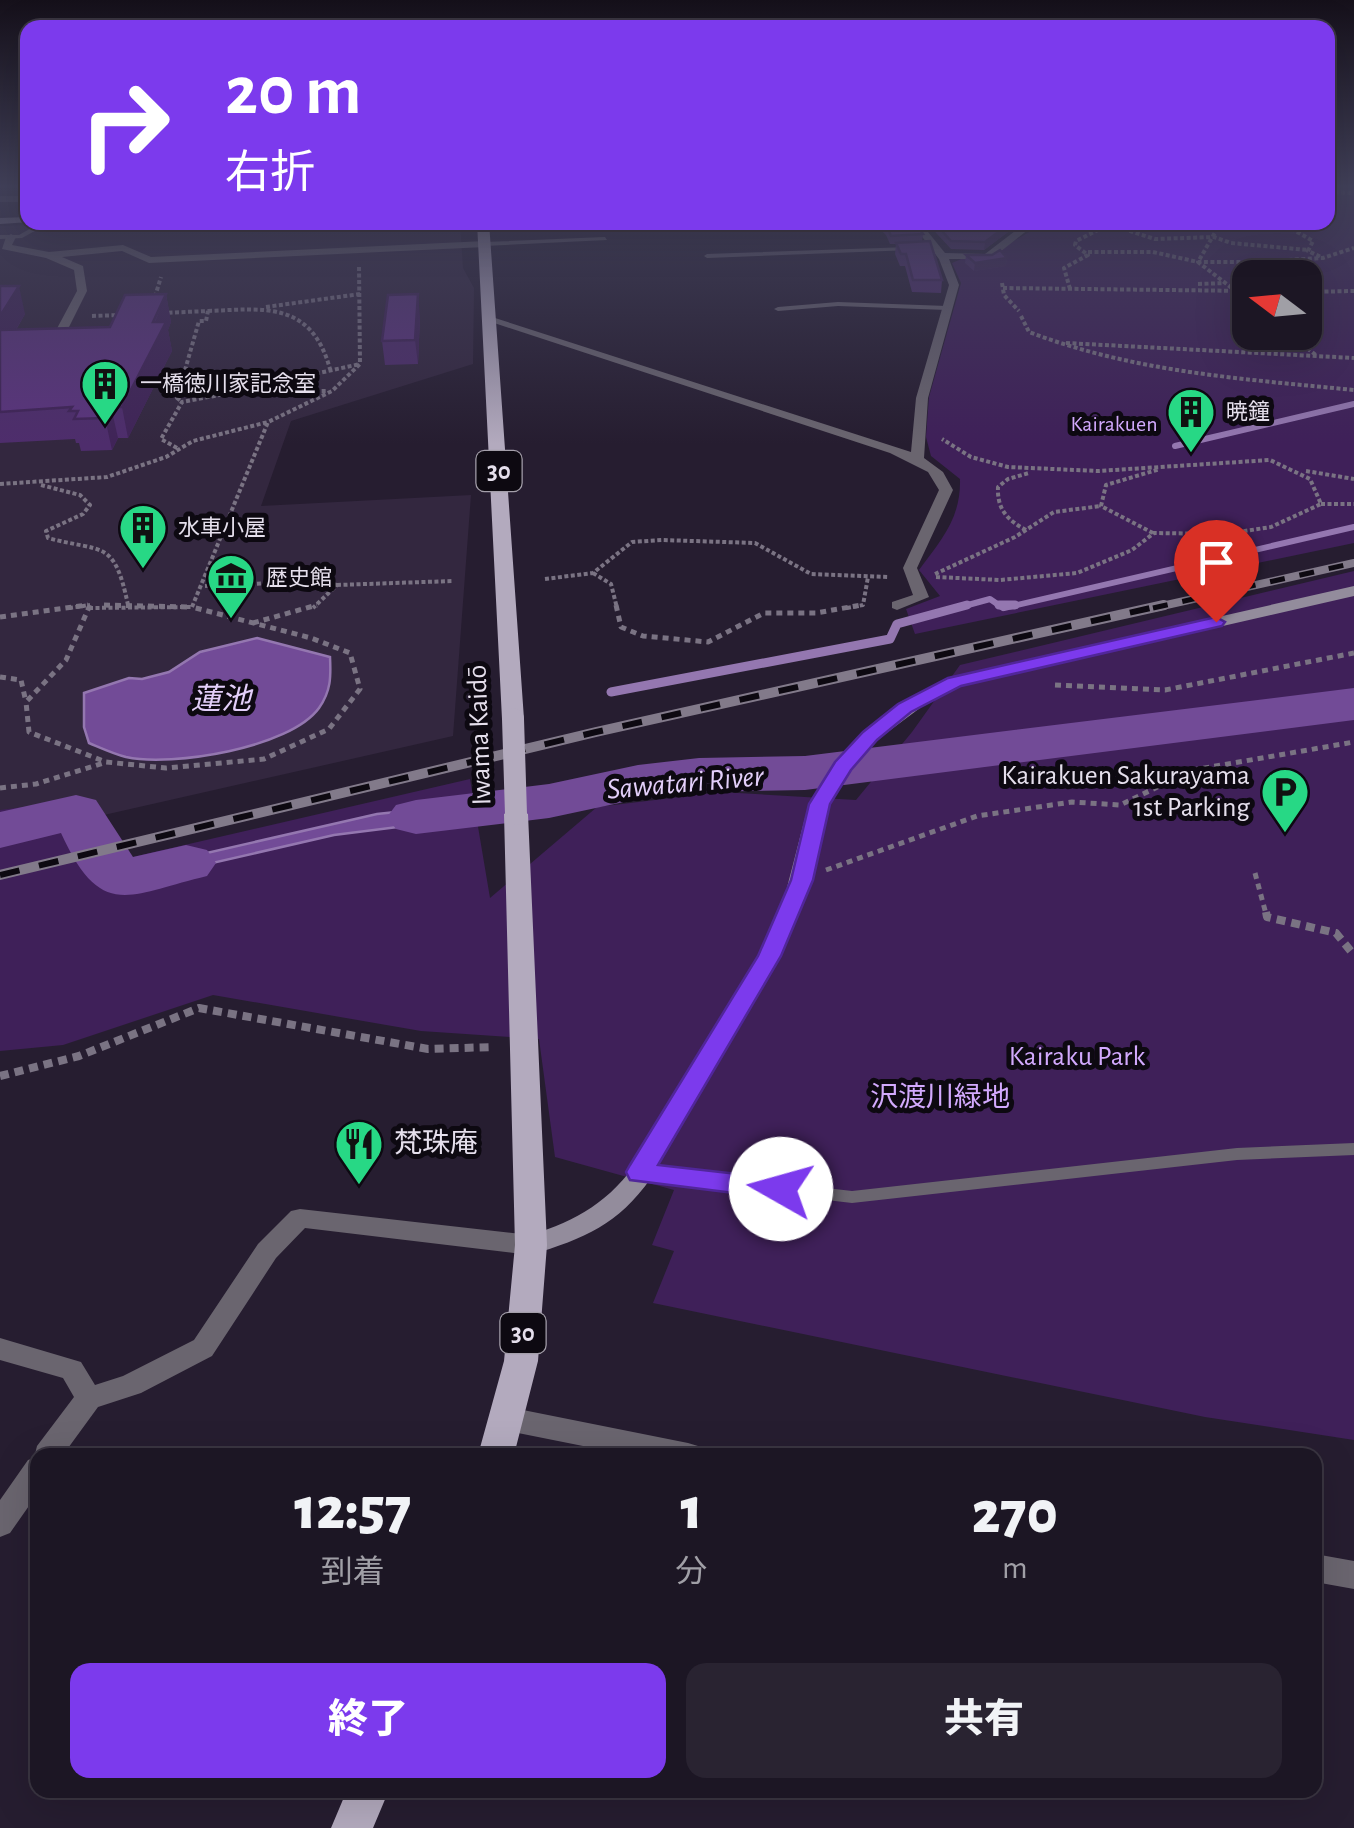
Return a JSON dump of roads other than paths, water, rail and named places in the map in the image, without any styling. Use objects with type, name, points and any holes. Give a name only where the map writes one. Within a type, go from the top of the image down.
[{"type":"main road","name":"Iwama Kaidō","points":[[488,273],[513,719],[531,1245]]},
{"type":"main road","name":"30","points":[[498,1448],[521,1361],[531,1245]]},
{"type":"main road","points":[[352,1828],[365,1798]]},
{"type":"street","points":[[52,349],[82,291],[80,273]]},
{"type":"street","points":[[917,460],[922,398],[954,286],[948,273]]},
{"type":"street","points":[[491,320],[858,438],[917,460],[943,477],[946,490],[910,568],[921,597],[897,605]]},
{"type":"street","points":[[52,1448],[89,1398],[131,1384],[203,1348],[267,1252],[300,1218],[531,1245],[568,1235],[610,1210],[640,1172],[770,956],[802,880],[819,804],[842,766],[904,708],[954,682],[1354,591]]},
{"type":"street","points":[[0,1350],[72,1370],[89,1398]]},
{"type":"street","points":[[508,1419],[653,1448]]},
{"type":"street","points":[[0,1524],[30,1481]]},
{"type":"street","points":[[1322,1569],[1354,1575]]},
{"type":"lane","points":[[778,309],[838,304],[947,308]]},
{"type":"lane","points":[[640,1172],[852,1197],[1238,1154],[1354,1150]]},
{"type":"water","name":"蓮池","points":[[257,638],[330,657],[326,696],[304,722],[257,744],[171,759],[126,757],[89,743],[84,727],[84,693],[129,678],[169,672],[200,652]]},
{"type":"water","points":[[499,801],[502,814],[334,835],[112,886],[91,867],[128,871],[377,814]]},
{"type":"waterway","points":[[1175,446],[1354,404]]},
{"type":"waterway","points":[[1004,608],[1354,527]]},
{"type":"waterway","points":[[957,608],[990,599],[1003,608]]},
{"type":"waterway","points":[[611,692],[890,639],[897,624],[967,605]]},
{"type":"waterway","points":[[999,605],[1015,605]]},
{"type":"waterway","name":"Sawatari River","points":[[416,817],[549,801],[638,782],[699,775],[805,773],[1354,704]]},
{"type":"waterway","name":"Sawatari River","points":[[0,830],[76,812],[105,862],[121,878],[186,863]]},
{"type":"railway","points":[[1153,608],[1354,563]]},
{"type":"railway","points":[[0,875],[596,732],[1164,605]]},
{"type":"place","name":"一橋徳川家記念室","points":[[105,426]]},
{"type":"place","name":"暁鐘","points":[[1191,454]]},
{"type":"place","name":"水車小屋","points":[[143,570]]},
{"type":"place","name":"歴史館","points":[[231,620]]},
{"type":"place","name":"Kairakuen Sakurayama 1st Parking","points":[[1285,834]]},
{"type":"place","name":"梵珠庵","points":[[359,1186]]},
{"type":"park label","name":"Kairakuen","points":[[1114,424]]},
{"type":"park label","name":"Kairaku Park","points":[[1077,1057]]},
{"type":"park label","name":"沢渡川緑地","points":[[940,1098]]}]
